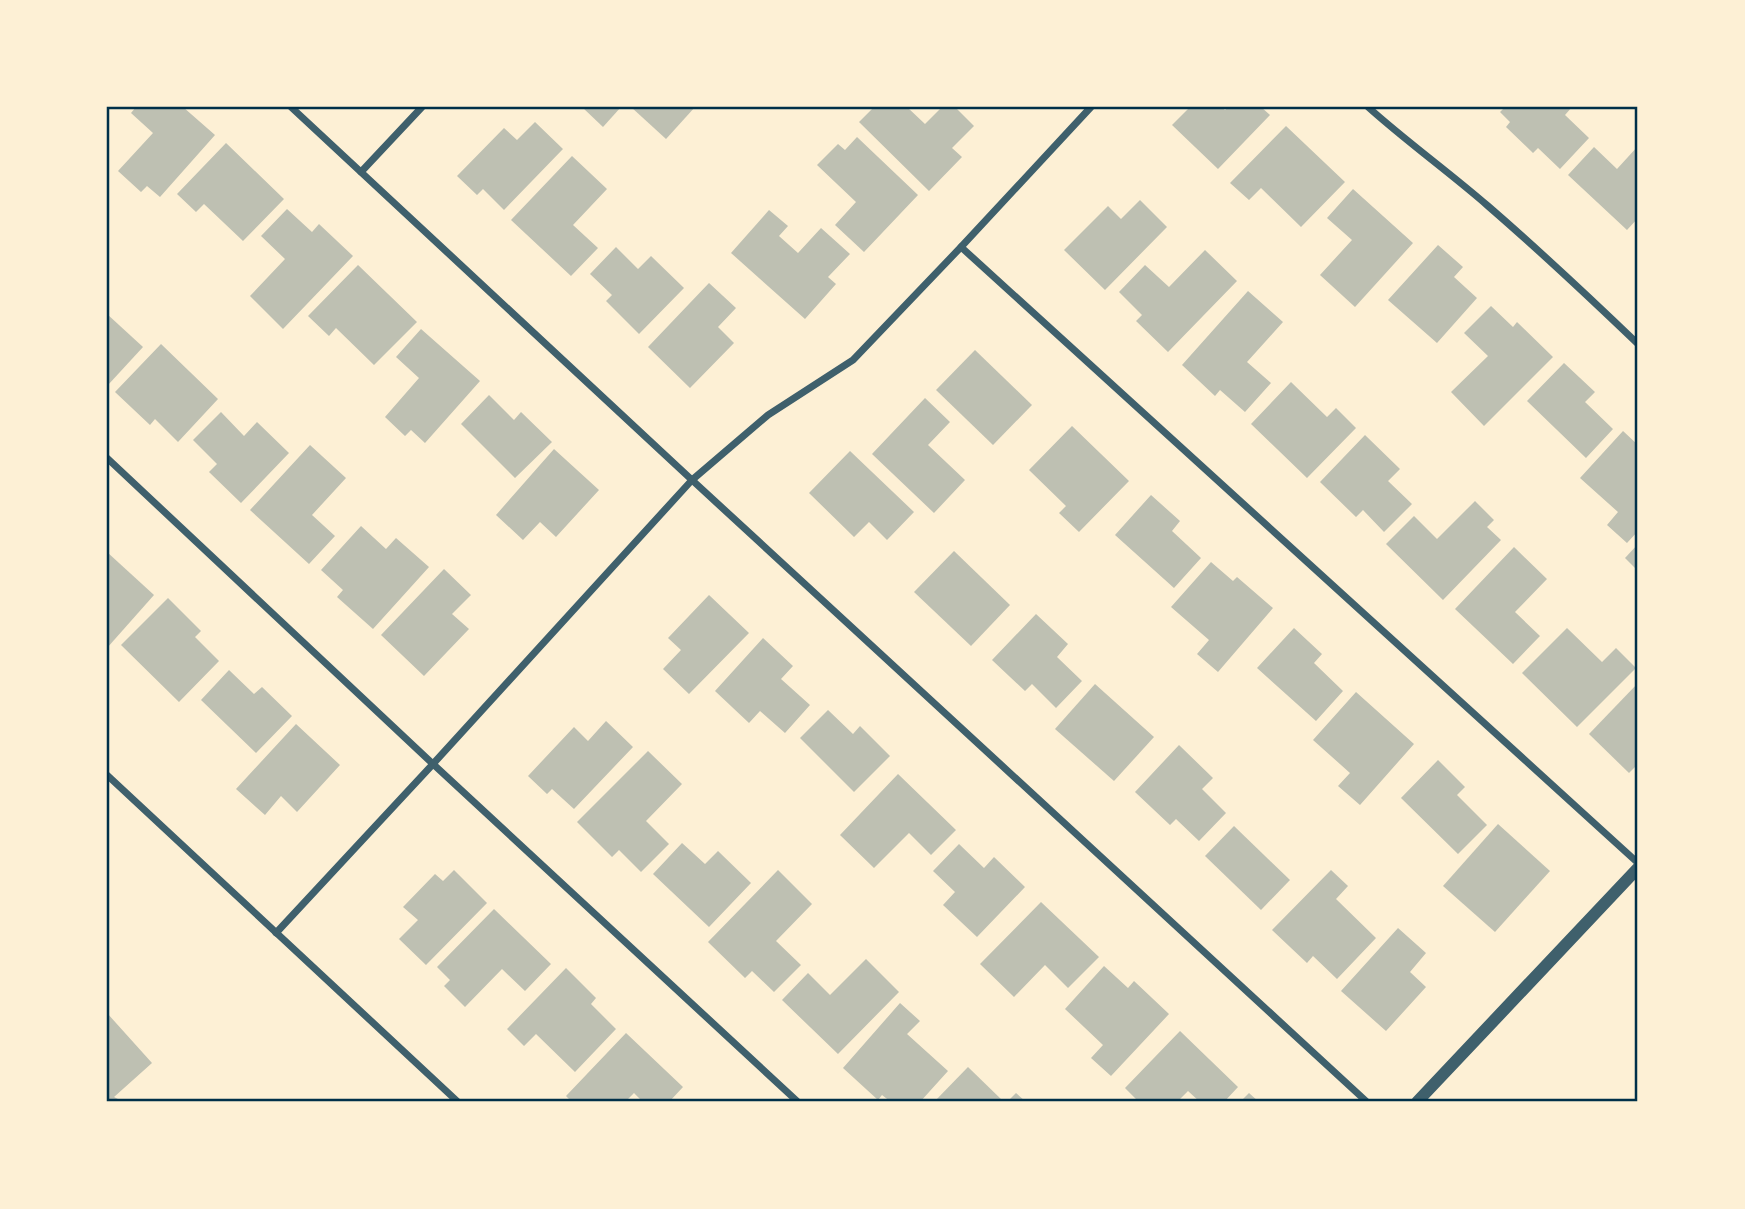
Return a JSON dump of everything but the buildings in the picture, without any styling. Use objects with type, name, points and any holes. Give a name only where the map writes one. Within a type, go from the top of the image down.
[{"type":"street","points":[[291,107],[1367,1102]]},
{"type":"street","points":[[361,172],[422,107]]},
{"type":"street","points":[[276,933],[692,480],[768,415],[853,360],[1091,107]]},
{"type":"street","points":[[1368,107],[1486,204],[1638,344]]},
{"type":"street","points":[[961,247],[1638,866],[1417,1102]]},
{"type":"street","points":[[107,458],[798,1102]]},
{"type":"street","points":[[107,775],[458,1102]]}]
